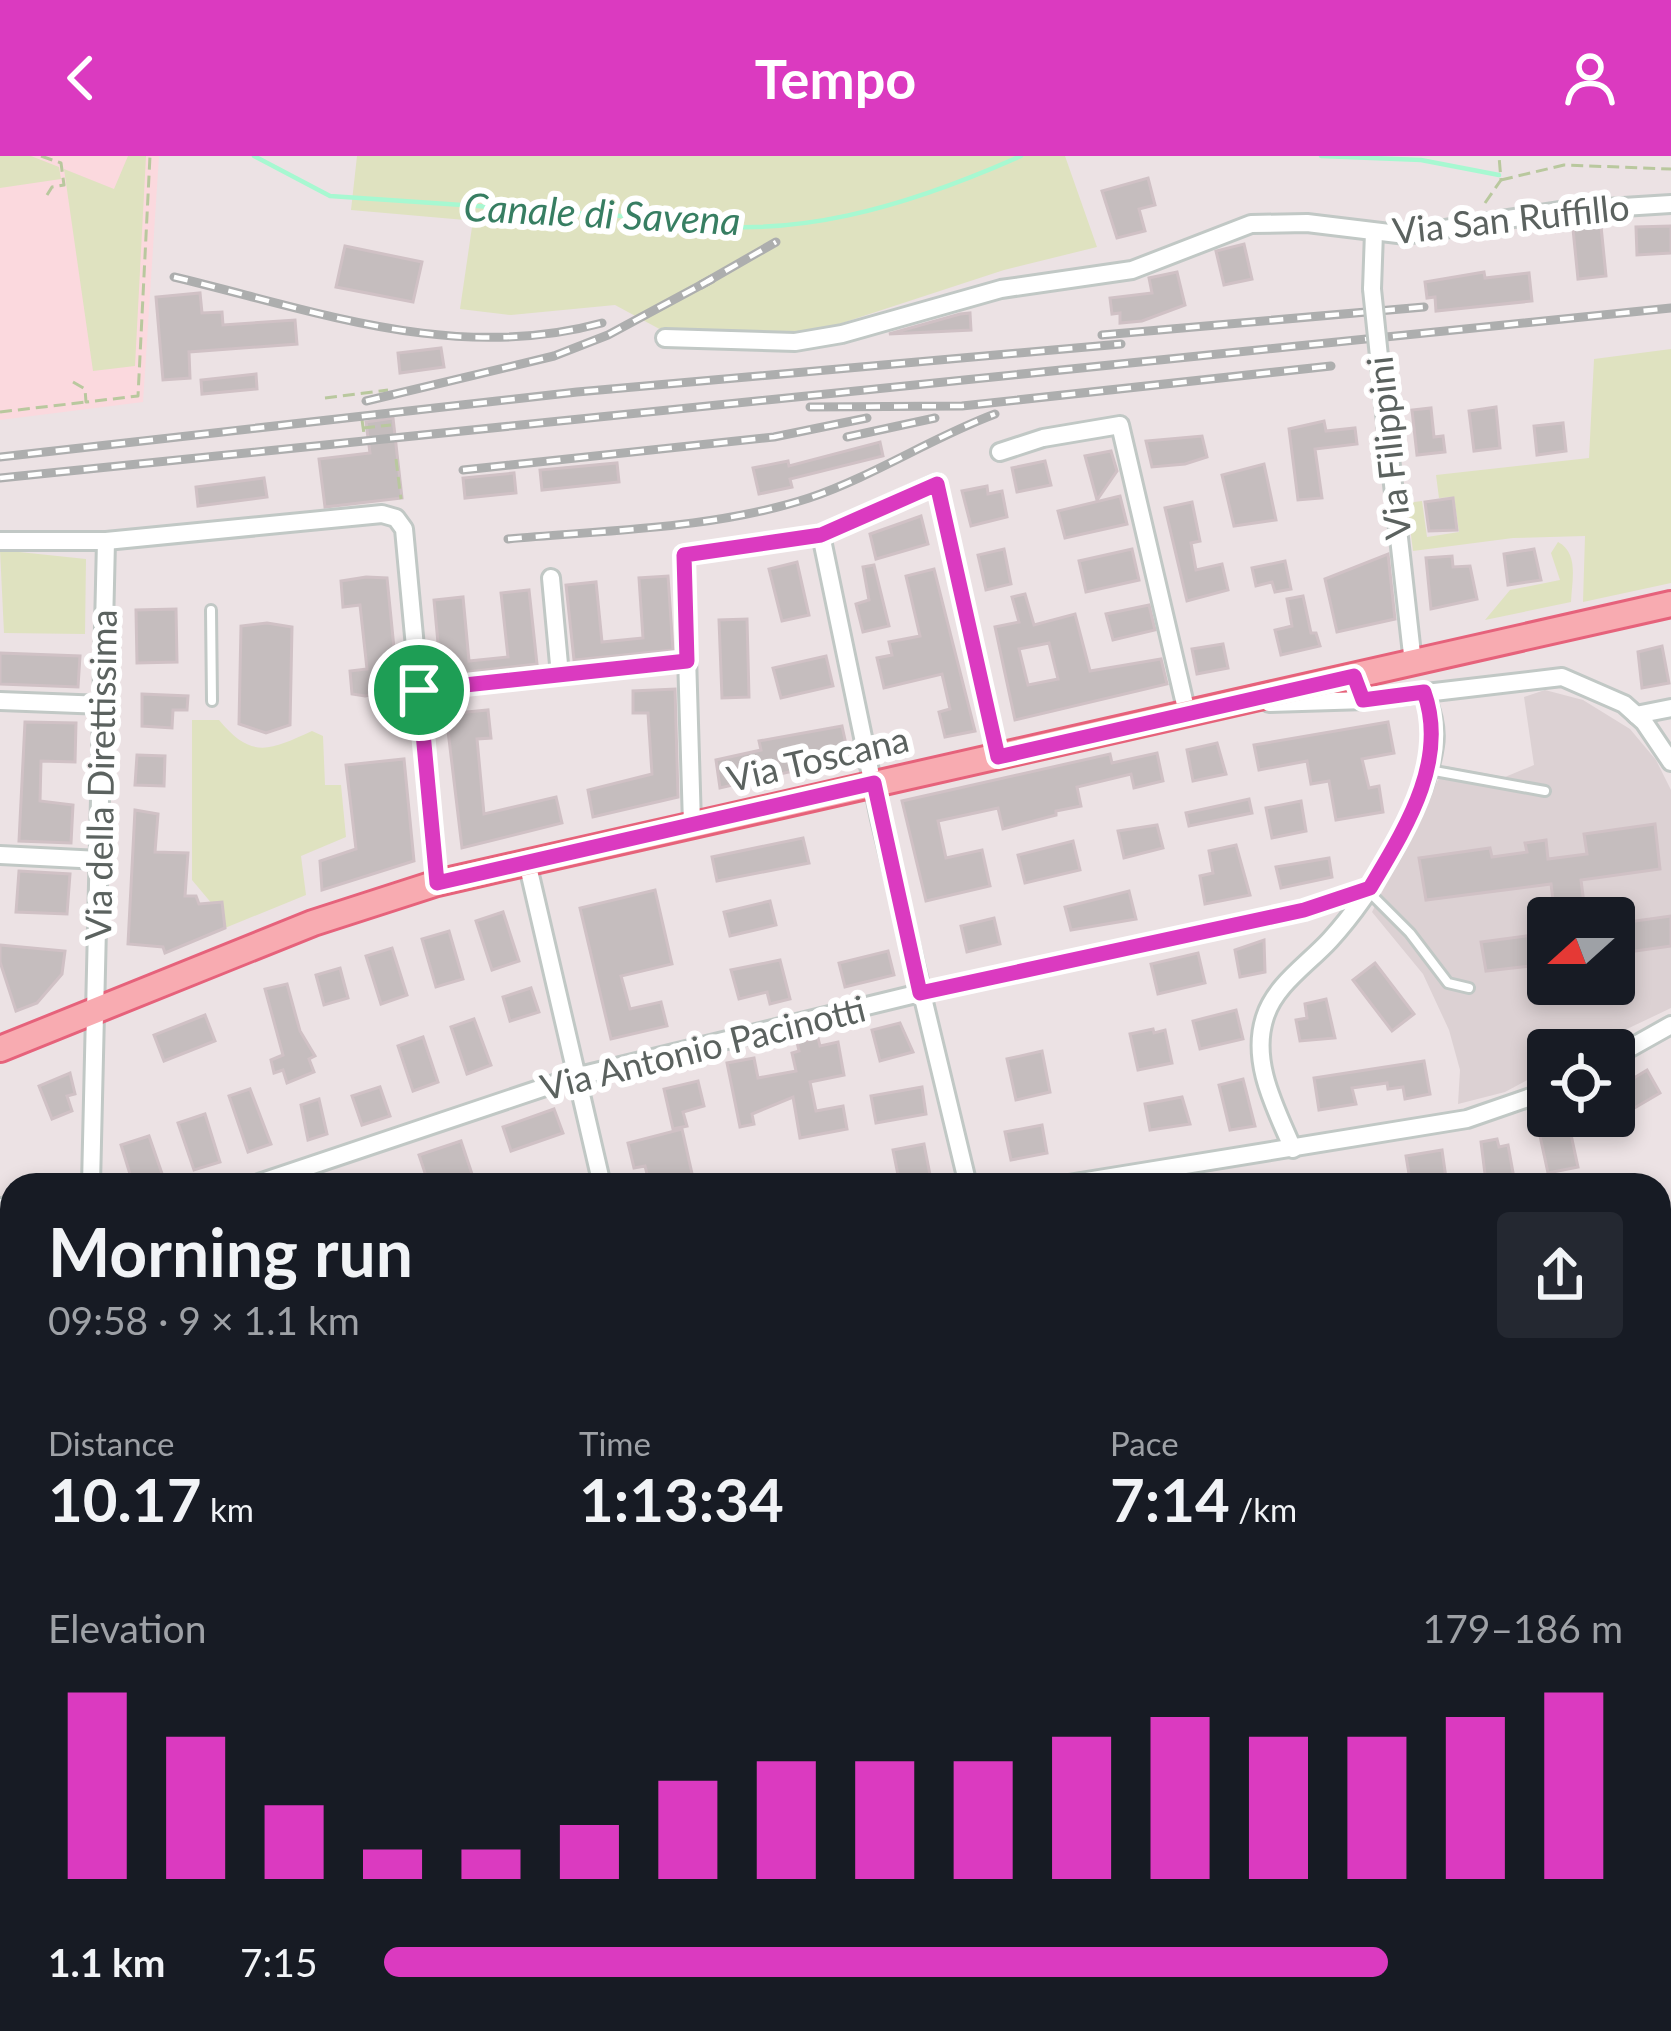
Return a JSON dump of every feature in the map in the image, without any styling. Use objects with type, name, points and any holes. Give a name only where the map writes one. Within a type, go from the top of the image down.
[{"type":"main road","name":"Via Toscana","points":[[0,1049],[313,923],[437,883],[1671,604]]},
{"type":"street","name":"Via San Ruffillo","points":[[664,338],[795,342],[842,334],[1001,289],[1132,270],[1251,224],[1438,232],[1559,211],[1671,204]]},
{"type":"street","name":"Via Filippini","points":[[1374,232],[1372,289],[1412,663]]},
{"type":"street","points":[[1000,452],[1043,437],[1120,425],[1187,713]]},
{"type":"street","points":[[692,824],[684,555],[821,535],[937,484],[998,757]]},
{"type":"street","points":[[0,541],[106,541],[382,514],[396,518],[404,529],[437,883]]},
{"type":"street","points":[[821,535],[920,993],[965,1173]]},
{"type":"street","name":"Via della Direttissima","points":[[91,1173],[106,541]]},
{"type":"street","points":[[551,578],[560,675]]},
{"type":"street","points":[[419,690],[687,661]]},
{"type":"street","points":[[1354,676],[1358,694],[1366,700]]},
{"type":"street","points":[[1232,704],[1366,700],[1562,677],[1589,686],[1636,715],[1671,762]]},
{"type":"street","points":[[1293,1149],[1262,1065],[1265,1016],[1280,991],[1351,916],[1369,889],[1428,770],[1435,728],[1424,692]]},
{"type":"street","points":[[0,701],[104,705]]},
{"type":"street","points":[[1636,715],[1671,708]]},
{"type":"street","points":[[0,855],[100,860]]},
{"type":"street","points":[[527,862],[599,1173]]},
{"type":"street","name":"Via Antonio Pacinotti","points":[[288,1173],[575,1076],[920,993],[1304,910],[1369,889]]},
{"type":"street","points":[[1635,1045],[1671,1024]]},
{"type":"street","points":[[1139,1173],[1467,1119],[1527,1098]]},
{"type":"lane","points":[[211,610],[212,700]]},
{"type":"lane","points":[[1428,770],[1545,791]]},
{"type":"lane","points":[[1369,889],[1448,983],[1468,988]]},
{"type":"path","points":[[41,156],[61,164],[64,184],[52,187],[47,195]]},
{"type":"path","points":[[0,412],[138,396],[150,156]]},
{"type":"path","points":[[1498,156],[1501,180],[1564,165],[1671,169]]},
{"type":"path","points":[[73,382],[85,388],[86,402]]},
{"type":"path","points":[[325,398],[388,390]]},
{"type":"path","points":[[362,420],[364,431],[392,425]]},
{"type":"path","points":[[396,459],[399,482]]},
{"type":"shaded area","points":[[0,156],[159,156],[143,402],[0,420]]},
{"type":"shaded area","points":[[1545,690],[1583,700],[1630,729],[1656,760],[1671,790],[1671,1008],[1627,1029],[1527,1029],[1527,1080],[1505,1092],[1458,1104],[1460,1070],[1449,1030],[1423,974],[1372,912],[1445,766],[1505,777],[1534,765],[1524,697]]},
{"type":"green space","points":[[0,156],[31,156],[59,167],[61,179],[0,188]]},
{"type":"green space","points":[[128,156],[146,156],[135,366],[93,371],[64,169],[114,189]]},
{"type":"green space","points":[[357,156],[1065,156],[1097,247],[1004,270],[836,325],[792,333],[665,332],[615,305],[511,315],[460,309],[472,227],[465,220],[351,210]]},
{"type":"green space","points":[[1671,349],[1671,583],[1583,602],[1585,536],[1513,538],[1413,551],[1407,503],[1422,501],[1427,537],[1459,532],[1454,497],[1439,498],[1436,475],[1589,458],[1594,359]]},
{"type":"green space","points":[[1558,542],[1572,560],[1571,602],[1485,620],[1510,590],[1560,580],[1551,553]]},
{"type":"green space","points":[[0,550],[86,559],[85,634],[4,633]]},
{"type":"green space","points":[[192,720],[219,720],[242,741],[262,748],[312,731],[323,736],[325,785],[341,785],[346,837],[301,856],[306,895],[225,928],[222,902],[213,905],[192,880]]},
{"type":"building","points":[[1148,178],[1155,205],[1139,209],[1145,231],[1117,238],[1102,191]]},
{"type":"building","points":[[1601,226],[1606,276],[1578,279],[1573,229]]},
{"type":"building","points":[[1671,226],[1671,253],[1637,255],[1636,227]]},
{"type":"building","points":[[1244,244],[1252,279],[1224,285],[1216,251]]},
{"type":"building","points":[[345,246],[422,262],[413,302],[336,287]]},
{"type":"building","points":[[1177,272],[1185,305],[1142,321],[1120,323],[1120,313],[1112,314],[1110,298],[1152,293],[1149,278]]},
{"type":"building","points":[[1484,272],[1485,278],[1529,273],[1532,301],[1436,311],[1435,297],[1427,298],[1425,282]]},
{"type":"building","points":[[200,293],[202,313],[222,312],[223,325],[295,320],[297,344],[189,352],[190,378],[163,380],[156,297]]},
{"type":"building","points":[[970,313],[971,330],[889,334],[960,314]]},
{"type":"building","points":[[441,348],[444,367],[400,373],[398,353]]},
{"type":"building","points":[[256,374],[257,389],[202,394],[201,380]]},
{"type":"building","points":[[1496,407],[1500,448],[1474,451],[1469,411]]},
{"type":"building","points":[[1431,408],[1434,437],[1443,436],[1445,452],[1417,455],[1412,410]]},
{"type":"building","points":[[393,418],[402,498],[325,507],[319,459],[370,453],[366,422]]},
{"type":"building","points":[[1324,421],[1326,431],[1355,428],[1357,444],[1315,449],[1322,498],[1298,500],[1289,429]]},
{"type":"building","points":[[1563,423],[1566,451],[1537,455],[1534,426]]},
{"type":"building","points":[[1202,436],[1207,457],[1152,467],[1146,441]]},
{"type":"building","points":[[880,442],[883,456],[790,479],[792,487],[759,494],[753,468],[788,461],[789,466]]},
{"type":"building","points":[[1111,451],[1117,471],[1097,500],[1085,456]]},
{"type":"building","points":[[1045,461],[1051,485],[1017,492],[1012,468]]},
{"type":"building","points":[[617,463],[619,482],[542,490],[540,470]]},
{"type":"building","points":[[1264,464],[1276,520],[1234,526],[1222,475]]},
{"type":"building","points":[[514,473],[516,493],[465,498],[463,478]]},
{"type":"building","points":[[264,478],[267,497],[198,506],[196,487]]},
{"type":"building","points":[[987,486],[988,494],[1002,491],[1007,517],[971,526],[962,491]]},
{"type":"building","points":[[1120,496],[1127,524],[1065,538],[1058,511]]},
{"type":"building","points":[[1453,498],[1457,530],[1429,531],[1425,502]]},
{"type":"building","points":[[1192,502],[1200,541],[1191,543],[1196,570],[1222,564],[1228,590],[1187,601],[1165,508]]},
{"type":"building","points":[[921,516],[928,544],[876,559],[870,534]]},
{"type":"building","points":[[1004,549],[1011,584],[986,590],[978,555]]},
{"type":"building","points":[[1132,549],[1139,580],[1086,592],[1079,561]]},
{"type":"building","points":[[1534,549],[1541,580],[1508,585],[1504,554]]},
{"type":"building","points":[[1388,554],[1395,619],[1337,632],[1325,579]]},
{"type":"building","points":[[1452,556],[1453,567],[1470,566],[1477,599],[1431,609],[1426,558]]},
{"type":"building","points":[[1285,561],[1291,589],[1275,592],[1272,582],[1256,586],[1252,568]]},
{"type":"building","points":[[797,562],[809,615],[782,621],[769,569]]},
{"type":"building","points":[[874,565],[889,626],[863,632],[856,604],[869,600],[863,567]]},
{"type":"building","points":[[934,569],[975,731],[945,737],[939,712],[950,709],[942,674],[884,688],[877,658],[892,655],[889,642],[920,636],[906,576]]},
{"type":"building","points":[[668,576],[673,650],[574,660],[566,585],[596,582],[602,642],[643,638],[639,578]]},
{"type":"building","points":[[387,578],[397,678],[395,691],[365,696],[352,694],[350,671],[367,669],[360,605],[343,607],[341,581]]},
{"type":"building","points":[[529,590],[537,664],[441,675],[434,600],[463,597],[469,661],[508,657],[501,593]]},
{"type":"building","points":[[1025,594],[1034,625],[1075,614],[1090,671],[1161,659],[1167,684],[1015,720],[995,627],[1019,622],[1012,597]],"holes":[[[1049,643],[1058,679],[1028,685],[1019,649]]]},
{"type":"building","points":[[1303,596],[1311,633],[1316,633],[1320,646],[1281,655],[1275,630],[1292,626],[1287,599]]},
{"type":"building","points":[[1149,605],[1155,630],[1113,640],[1106,614]]},
{"type":"building","points":[[176,609],[177,662],[137,663],[136,610]]},
{"type":"building","points":[[747,619],[749,697],[722,698],[719,620]]},
{"type":"building","points":[[241,626],[292,627],[290,725],[266,733],[239,724]]},
{"type":"building","points":[[1223,644],[1228,668],[1197,674],[1192,649]]},
{"type":"building","points":[[1662,646],[1669,683],[1642,688],[1638,652]]},
{"type":"building","points":[[0,653],[80,656],[78,687],[0,684]]},
{"type":"building","points":[[826,656],[833,686],[781,698],[773,668]]},
{"type":"building","points":[[675,689],[678,797],[593,817],[588,790],[652,774],[648,713],[633,713],[633,691]]},
{"type":"building","points":[[142,694],[188,696],[187,710],[173,710],[172,728],[142,726]]},
{"type":"building","points":[[488,710],[491,738],[477,739],[484,814],[556,797],[562,823],[462,848],[446,714]]},
{"type":"building","points":[[25,722],[76,723],[75,762],[41,761],[40,801],[73,805],[71,843],[19,841]]},
{"type":"building","points":[[1388,722],[1394,753],[1362,759],[1369,788],[1379,786],[1383,812],[1336,820],[1329,781],[1311,784],[1307,761],[1259,770],[1254,745]]},
{"type":"building","points":[[842,726],[849,758],[720,788],[716,760],[761,750],[759,741]]},
{"type":"building","points":[[1217,743],[1226,774],[1193,781],[1187,750]]},
{"type":"building","points":[[1157,753],[1163,781],[1134,788],[1131,774],[1077,787],[1081,806],[1056,811],[1056,815],[1003,829],[998,808],[938,821],[946,858],[982,850],[990,886],[926,901],[902,801],[1110,754],[1112,763]]},
{"type":"building","points":[[137,755],[165,756],[164,786],[135,785]]},
{"type":"building","points":[[404,759],[414,861],[322,890],[320,861],[356,849],[346,765]]},
{"type":"building","points":[[1249,799],[1252,813],[1189,826],[1186,813]]},
{"type":"building","points":[[1301,801],[1306,831],[1272,838],[1266,808]]},
{"type":"building","points":[[135,810],[158,814],[155,852],[188,853],[185,896],[196,896],[199,904],[222,902],[225,928],[165,953],[163,947],[128,944]]},
{"type":"building","points":[[1655,824],[1660,869],[1581,880],[1583,897],[1553,897],[1551,884],[1426,900],[1419,858],[1490,848],[1492,857],[1527,852],[1525,843],[1546,840],[1548,859],[1587,854],[1584,834]]},
{"type":"building","points":[[1157,825],[1163,848],[1124,858],[1118,831]]},
{"type":"building","points":[[803,838],[809,863],[717,881],[712,857]]},
{"type":"building","points":[[1073,841],[1080,870],[1025,883],[1018,855]]},
{"type":"building","points":[[1236,845],[1250,895],[1205,904],[1200,876],[1213,873],[1209,851]]},
{"type":"building","points":[[1329,858],[1332,877],[1281,888],[1276,867]]},
{"type":"building","points":[[19,871],[70,874],[67,914],[16,912]]},
{"type":"building","points":[[655,890],[672,964],[621,976],[630,1009],[661,1002],[667,1026],[611,1039],[580,908]]},
{"type":"building","points":[[1129,891],[1136,919],[1071,930],[1065,907]]},
{"type":"building","points":[[770,901],[776,925],[730,936],[724,912]]},
{"type":"building","points":[[503,912],[519,961],[492,970],[476,921]]},
{"type":"building","points":[[1671,916],[1671,946],[1635,951],[1635,921]]},
{"type":"building","points":[[994,918],[1000,944],[967,952],[961,926]]},
{"type":"building","points":[[449,931],[463,979],[436,987],[422,939]]},
{"type":"building","points":[[1527,936],[1527,966],[1486,971],[1481,942]]},
{"type":"building","points":[[1264,940],[1265,972],[1240,977],[1235,950]]},
{"type":"building","points":[[0,945],[65,951],[62,974],[37,1003],[16,1011],[0,962]]},
{"type":"building","points":[[392,948],[407,995],[381,1004],[366,956]]},
{"type":"building","points":[[888,951],[894,975],[845,987],[839,963]]},
{"type":"building","points":[[1198,953],[1205,983],[1158,994],[1151,964]]},
{"type":"building","points":[[780,960],[790,999],[770,1004],[767,992],[739,999],[731,970]]},
{"type":"building","points":[[1375,963],[1414,1014],[1392,1031],[1353,980]]},
{"type":"building","points":[[340,968],[348,998],[324,1005],[316,975]]},
{"type":"building","points":[[287,984],[300,1031],[315,1056],[309,1059],[314,1072],[287,1083],[283,1070],[274,1073],[271,1060],[283,1055],[265,989]]},
{"type":"building","points":[[531,988],[539,1012],[510,1021],[503,997]]},
{"type":"building","points":[[1326,999],[1335,1038],[1300,1041],[1296,1020],[1307,1018],[1305,1004]]},
{"type":"building","points":[[1236,1010],[1243,1039],[1200,1049],[1193,1021]]},
{"type":"building","points":[[205,1015],[215,1041],[164,1061],[154,1035]]},
{"type":"building","points":[[474,1019],[491,1065],[467,1074],[451,1027]]},
{"type":"building","points":[[900,1023],[913,1052],[880,1061],[872,1030]]},
{"type":"building","points":[[1153,1029],[1154,1033],[1165,1030],[1172,1063],[1138,1070],[1130,1034]]},
{"type":"building","points":[[423,1037],[438,1082],[413,1091],[398,1046]]},
{"type":"building","points":[[818,1038],[820,1046],[838,1042],[844,1075],[810,1082],[816,1111],[843,1106],[847,1129],[800,1138],[793,1097],[752,1114],[754,1124],[740,1127],[727,1063],[754,1058],[758,1078],[796,1071],[792,1053],[799,1051],[797,1042]]},
{"type":"building","points":[[1042,1051],[1050,1092],[1016,1100],[1007,1059]]},
{"type":"building","points":[[1424,1061],[1430,1094],[1405,1099],[1403,1087],[1388,1089],[1387,1083],[1352,1088],[1356,1104],[1319,1110],[1314,1078]]},
{"type":"building","points":[[1647,1070],[1660,1093],[1635,1108],[1635,1077]]},
{"type":"building","points":[[70,1073],[75,1094],[67,1096],[72,1111],[52,1119],[39,1086]]},
{"type":"building","points":[[1243,1079],[1255,1126],[1230,1130],[1219,1085]]},
{"type":"building","points":[[698,1081],[704,1106],[683,1112],[687,1126],[673,1129],[664,1089]]},
{"type":"building","points":[[380,1087],[390,1116],[362,1125],[352,1096]]},
{"type":"building","points":[[922,1087],[926,1114],[876,1123],[871,1096]]},
{"type":"building","points":[[250,1089],[271,1144],[248,1152],[229,1096]]},
{"type":"building","points":[[1182,1097],[1190,1124],[1150,1130],[1145,1104]]},
{"type":"building","points":[[319,1099],[327,1134],[308,1140],[301,1105]]},
{"type":"building","points":[[554,1109],[563,1133],[511,1151],[503,1127]]},
{"type":"building","points":[[205,1114],[220,1162],[194,1170],[178,1123]]},
{"type":"building","points":[[1042,1125],[1047,1153],[1011,1160],[1005,1132]]},
{"type":"building","points":[[682,1129],[692,1173],[647,1173],[645,1166],[634,1168],[628,1143]]},
{"type":"building","points":[[149,1136],[162,1173],[130,1173],[121,1145]]},
{"type":"building","points":[[1540,1137],[1572,1137],[1578,1167],[1548,1173]]},
{"type":"building","points":[[1497,1139],[1499,1147],[1508,1145],[1513,1173],[1485,1173],[1481,1142]]},
{"type":"building","points":[[461,1141],[472,1173],[425,1173],[419,1155]]},
{"type":"building","points":[[924,1144],[930,1173],[898,1173],[893,1150]]},
{"type":"building","points":[[1442,1150],[1445,1173],[1409,1173],[1406,1156]]},
{"type":"waterway","name":"Canale di Savena","points":[[254,156],[330,196],[756,227],[847,216],[892,204],[1021,156]]},
{"type":"waterway","name":"Canale di Savena","points":[[1321,156],[1421,160],[1499,175]]},
{"type":"railway","points":[[701,285],[776,242]]},
{"type":"railway","points":[[174,277],[334,317],[440,335],[547,334],[602,323]]},
{"type":"railway","points":[[366,401],[554,356],[608,335],[712,279]]},
{"type":"railway","points":[[1102,335],[1424,307]]},
{"type":"railway","points":[[0,478],[1671,308]]},
{"type":"railway","points":[[0,457],[577,392],[1121,344]]},
{"type":"railway","points":[[810,407],[962,406],[1331,366]]},
{"type":"railway","points":[[508,539],[660,527],[773,508],[833,489],[995,414]]},
{"type":"railway","points":[[463,470],[774,437],[867,418]]},
{"type":"railway","points":[[847,437],[935,418]]},
{"type":"route","points":[[937,484],[998,757],[1354,676],[1363,700],[1424,692],[1435,728],[1426,774],[1370,888],[1304,910],[920,993],[874,783],[437,883],[419,690],[687,661],[684,555],[821,535],[937,484]]}]
